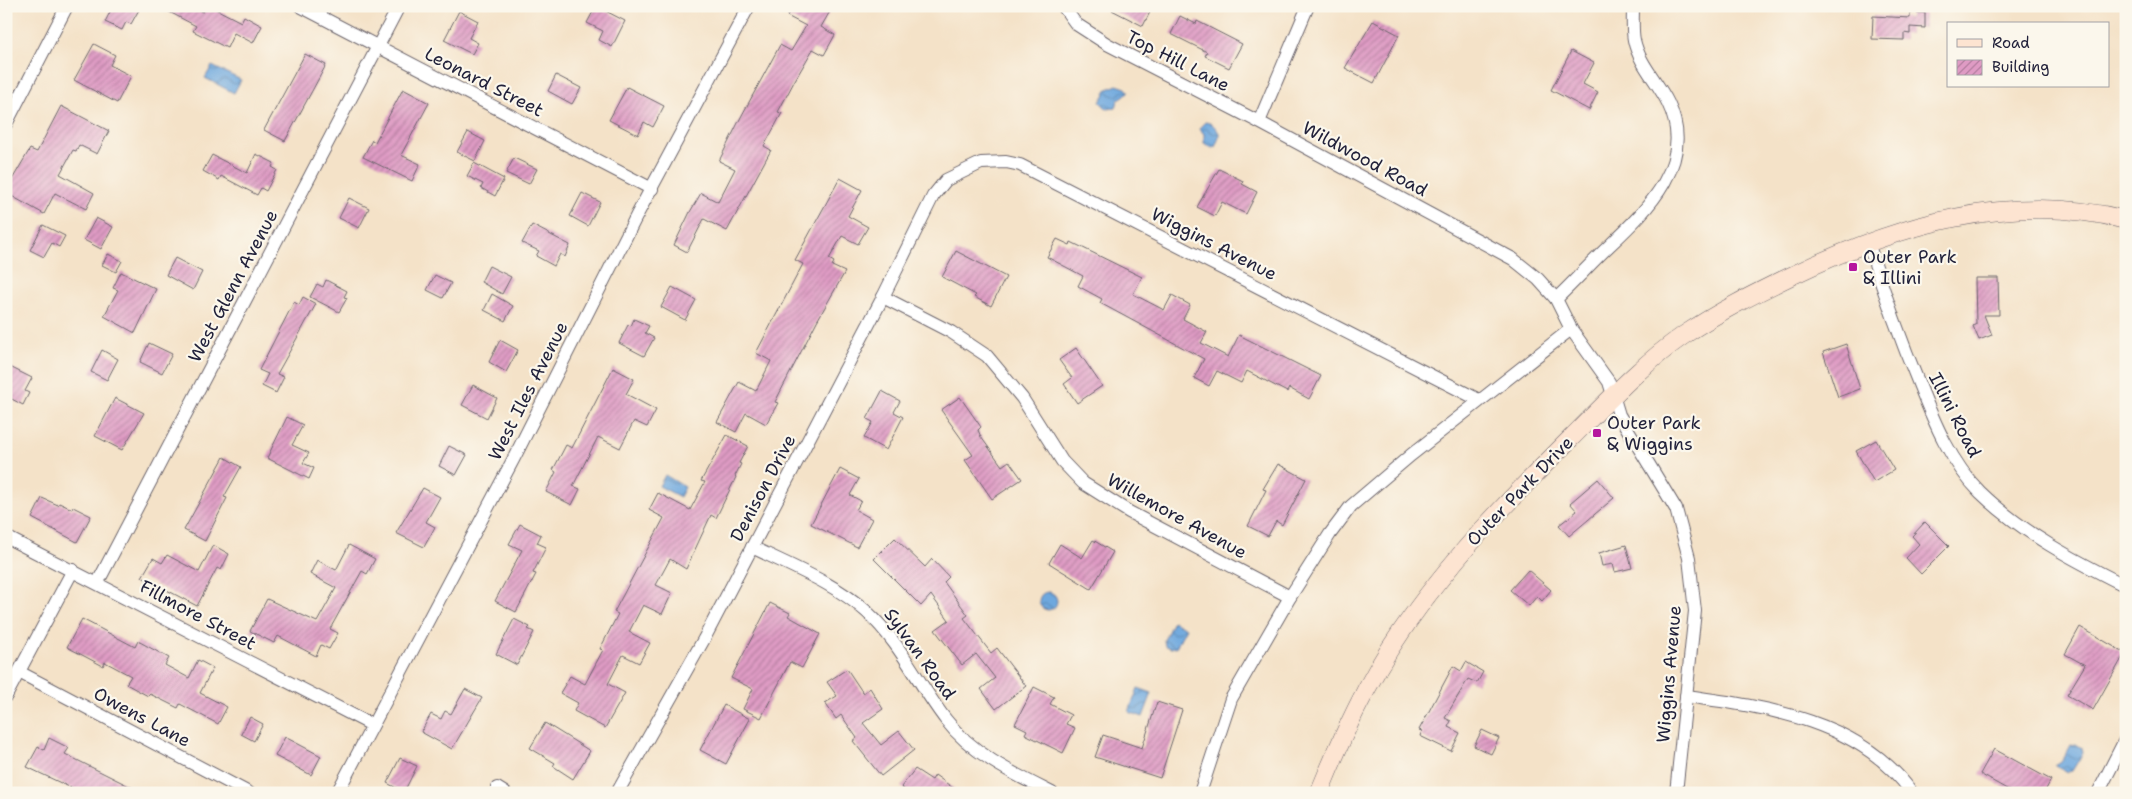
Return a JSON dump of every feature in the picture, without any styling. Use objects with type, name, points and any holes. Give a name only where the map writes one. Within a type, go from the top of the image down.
[{"type":"street","points":[[6,124],[67,6]]},
{"type":"street","name":"Leonard Street","points":[[300,6],[652,188]]},
{"type":"street","name":"West Glenn Avenue","points":[[98,582],[399,6]]},
{"type":"street","name":"West Iles Avenue","points":[[338,793],[514,458],[652,188],[749,6]]},
{"type":"street","name":"Top Hill Lane","points":[[1063,6],[1076,24],[1107,44],[1259,122]]},
{"type":"street","points":[[1259,122],[1308,6]]},
{"type":"street","points":[[1556,299],[1649,206],[1672,166],[1676,150],[1674,119],[1668,104],[1647,69],[1634,40],[1633,6]]},
{"type":"street","name":"Wildwood Road","points":[[1259,122],[1513,259],[1538,279],[1556,299],[1571,329],[1609,382],[1614,396]]},
{"type":"street","name":"Wiggins Avenue","points":[[933,196],[946,180],[982,163],[1006,162],[1020,166],[1479,400]]},
{"type":"street","name":"Denison Drive","points":[[617,793],[704,639],[883,297],[933,196]]},
{"type":"street","name":"Outer Park Drive","points":[[1319,793],[1365,693],[1400,633],[1432,590],[1499,510],[1614,396],[1681,337],[1725,308],[1817,264],[1868,242],[1923,224],[1989,212],[2058,210],[2126,220]]},
{"type":"street","name":"Illini Road","points":[[1868,242],[1901,342],[1934,423],[1959,466],[1979,492],[2010,518],[2069,557],[2126,586]]},
{"type":"street","name":"Willemore Avenue","points":[[883,297],[951,332],[987,356],[1022,398],[1062,461],[1083,483],[1129,512],[1290,597]]},
{"type":"street","points":[[1200,793],[1231,699],[1290,597],[1330,534],[1351,506],[1410,455],[1571,329]]},
{"type":"street","name":"Wiggins Avenue","points":[[1614,396],[1619,415],[1676,509],[1689,558],[1695,611],[1676,793]]},
{"type":"street","name":"Fillmore Street","points":[[6,536],[98,582],[372,726]]},
{"type":"street","name":"Sylvan Road","points":[[752,547],[824,583],[868,613],[903,655],[947,721],[964,739],[1005,769],[1052,793]]},
{"type":"street","points":[[6,696],[73,570]]},
{"type":"street","name":"Owens Lane","points":[[18,672],[249,793]]},
{"type":"street","points":[[1686,696],[1787,713],[1843,735],[1876,753],[1912,793]]},
{"type":"street","points":[[2098,793],[2126,738]]},
{"type":"water","points":[[212,66],[241,80],[234,93],[205,78]]},
{"type":"water","points":[[1117,85],[1126,88],[1129,92],[1118,100],[1116,108],[1107,109],[1100,102],[1108,89]]},
{"type":"water","points":[[1205,122],[1214,126],[1220,135],[1215,147],[1212,148],[1204,143],[1204,134],[1199,128]]},
{"type":"water","points":[[665,475],[685,487],[680,497],[659,486]]},
{"type":"water","points":[[1048,592],[1054,595],[1057,601],[1054,607],[1048,610],[1042,607],[1039,601],[1042,595]]},
{"type":"water","points":[[1173,621],[1186,628],[1176,647],[1171,648],[1165,646],[1164,640]]},
{"type":"water","points":[[1138,688],[1152,693],[1143,717],[1129,712]]},
{"type":"water","points":[[2076,744],[2082,748],[2083,753],[2072,771],[2068,772],[2055,765],[2063,760],[2071,745]]},
{"type":"building","points":[[113,6],[141,6],[131,24],[126,22],[122,30],[105,22]]},
{"type":"building","points":[[158,6],[193,6],[203,12],[206,6],[210,6],[241,22],[244,16],[262,26],[253,43],[234,33],[227,48],[193,31],[196,26]]},
{"type":"building","points":[[596,6],[625,21],[612,47],[599,40],[603,31],[587,23]]},
{"type":"building","points":[[793,6],[833,6],[821,27],[835,35],[824,55],[813,49],[795,80],[778,112],[782,113],[764,146],[771,150],[727,231],[704,219],[687,252],[674,245],[690,212],[701,193],[718,202],[735,169],[719,161],[741,117],[780,45],[791,51],[806,26],[787,16]]},
{"type":"building","points":[[1104,6],[1153,6],[1143,26]]},
{"type":"building","points":[[459,11],[478,21],[469,38],[478,43],[472,54],[444,40]]},
{"type":"building","points":[[1910,12],[1925,13],[1925,28],[1910,27],[1910,34],[1904,33],[1904,40],[1872,39],[1873,16],[1910,18]]},
{"type":"building","points":[[1180,16],[1196,24],[1197,21],[1242,44],[1229,68],[1205,56],[1207,52],[1171,34]]},
{"type":"building","points":[[1373,21],[1399,35],[1374,83],[1345,68]]},
{"type":"building","points":[[94,44],[115,55],[110,65],[131,76],[117,103],[74,80]]},
{"type":"building","points":[[1571,51],[1594,63],[1583,84],[1598,92],[1589,110],[1551,90]]},
{"type":"building","points":[[305,54],[326,65],[285,141],[264,130]]},
{"type":"building","points":[[556,75],[581,88],[572,104],[548,91]]},
{"type":"building","points":[[627,87],[664,106],[653,127],[644,122],[638,135],[609,120]]},
{"type":"building","points":[[403,89],[429,103],[401,155],[420,164],[412,181],[363,157],[372,140],[375,142]]},
{"type":"building","points":[[61,106],[109,131],[97,154],[79,145],[76,151],[73,150],[60,174],[94,193],[86,209],[55,193],[44,214],[6,193],[6,190],[30,149],[37,152]]},
{"type":"building","points":[[468,132],[485,141],[475,161],[457,152]]},
{"type":"building","points":[[256,154],[274,163],[272,167],[277,170],[266,191],[261,188],[257,195],[221,176],[219,180],[203,171],[212,155],[247,173]]},
{"type":"building","points":[[514,158],[537,169],[529,184],[506,173]]},
{"type":"building","points":[[474,163],[504,179],[495,196],[481,188],[483,184],[467,176]]},
{"type":"building","points":[[1219,169],[1243,181],[1242,184],[1257,192],[1246,214],[1222,202],[1215,216],[1197,207]]},
{"type":"building","points":[[840,178],[862,190],[848,216],[868,227],[858,244],[842,236],[829,259],[834,262],[832,266],[845,272],[817,321],[775,402],[778,403],[766,424],[746,413],[736,432],[717,422],[739,382],[756,391],[771,361],[756,353],[803,264],[795,260]]},
{"type":"building","points":[[582,193],[600,202],[588,226],[570,216]]},
{"type":"building","points":[[349,198],[369,208],[359,228],[339,218]]},
{"type":"building","points":[[96,218],[113,227],[101,249],[84,240]]},
{"type":"building","points":[[43,225],[65,236],[59,247],[52,243],[44,257],[30,250]]},
{"type":"building","points":[[532,225],[570,245],[565,257],[560,254],[554,266],[536,256],[539,251],[522,243]]},
{"type":"building","points":[[1057,239],[1070,245],[1071,242],[1142,277],[1133,294],[1164,310],[1172,295],[1190,305],[1183,319],[1207,332],[1201,343],[1228,357],[1239,335],[1321,376],[1309,399],[1289,388],[1287,392],[1247,371],[1241,383],[1217,371],[1209,386],[1194,378],[1204,359],[1100,303],[1102,299],[1078,286],[1083,276],[1047,257]]},
{"type":"building","points":[[956,251],[1006,277],[991,306],[974,297],[976,295],[942,277]]},
{"type":"building","points":[[108,254],[122,261],[116,272],[102,265]]},
{"type":"building","points":[[175,258],[202,272],[193,290],[166,275]]},
{"type":"building","points":[[489,266],[511,277],[502,294],[481,282]]},
{"type":"building","points":[[121,272],[156,289],[135,333],[104,316],[118,290],[113,288]]},
{"type":"building","points":[[435,275],[451,283],[443,298],[427,290]]},
{"type":"building","points":[[1975,278],[1998,278],[1999,315],[1984,315],[1992,335],[1979,340],[1973,326],[1976,324]]},
{"type":"building","points":[[326,280],[347,291],[344,297],[347,298],[339,312],[310,297],[317,284],[323,287]]},
{"type":"building","points":[[672,287],[696,300],[685,320],[661,307]]},
{"type":"building","points":[[492,294],[513,306],[505,321],[484,310]]},
{"type":"building","points":[[303,297],[316,304],[277,374],[284,377],[276,393],[262,386],[268,374],[259,370],[294,302],[299,305]]},
{"type":"building","points":[[634,319],[649,326],[645,333],[654,338],[644,356],[619,343],[628,325],[631,326]]},
{"type":"building","points":[[500,340],[518,350],[506,372],[489,362]]},
{"type":"building","points":[[149,343],[172,354],[162,373],[140,362]]},
{"type":"building","points":[[1846,344],[1860,389],[1838,397],[1823,352]]},
{"type":"building","points":[[1076,348],[1102,386],[1077,403],[1064,384],[1072,378],[1059,360]]},
{"type":"building","points":[[102,350],[118,359],[107,380],[91,372]]},
{"type":"building","points":[[6,365],[32,378],[25,391],[29,393],[23,405],[6,396]]},
{"type":"building","points":[[613,368],[634,379],[626,394],[656,410],[647,427],[634,421],[620,448],[598,437],[573,486],[580,489],[572,505],[546,492],[556,472],[553,470],[566,445],[572,448]]},
{"type":"building","points":[[473,385],[497,398],[487,418],[462,405]]},
{"type":"building","points":[[882,391],[900,401],[894,412],[903,417],[886,450],[864,438],[873,422],[867,419]]},
{"type":"building","points":[[960,397],[981,427],[978,430],[981,437],[1002,466],[1009,461],[1022,479],[992,499],[965,460],[973,455],[941,410]]},
{"type":"building","points":[[115,398],[144,413],[122,450],[95,436]]},
{"type":"building","points":[[287,417],[303,425],[292,445],[309,453],[303,463],[314,468],[309,479],[267,458]]},
{"type":"building","points":[[727,435],[748,446],[739,463],[741,464],[736,477],[716,518],[711,515],[686,569],[670,559],[656,585],[672,593],[662,614],[643,605],[629,632],[650,643],[639,663],[623,655],[608,684],[625,693],[605,728],[574,711],[578,703],[560,693],[570,676],[585,684],[603,650],[600,649],[618,614],[614,612],[664,518],[649,510],[658,493],[690,510],[705,482],[701,481]]},
{"type":"building","points":[[1876,440],[1894,470],[1874,482],[1856,451]]},
{"type":"building","points":[[449,446],[467,455],[456,475],[439,466]]},
{"type":"building","points":[[224,457],[241,467],[224,497],[227,498],[205,541],[184,530]]},
{"type":"building","points":[[1278,464],[1306,479],[1282,525],[1276,521],[1268,536],[1248,526],[1266,490],[1263,489]]},
{"type":"building","points":[[840,469],[859,479],[850,495],[861,501],[856,510],[872,519],[857,547],[811,524]]},
{"type":"building","points":[[1598,479],[1614,498],[1569,536],[1559,525],[1577,511],[1570,503]]},
{"type":"building","points":[[423,488],[440,497],[426,522],[435,527],[424,547],[396,533]]},
{"type":"building","points":[[42,498],[58,505],[59,503],[72,509],[73,507],[91,516],[77,542],[32,518]]},
{"type":"building","points":[[1925,522],[1949,546],[1921,574],[1906,558],[1919,544],[1912,536]]},
{"type":"building","points":[[520,524],[541,535],[537,543],[546,547],[533,573],[536,574],[516,612],[495,601],[522,550],[509,544]]},
{"type":"building","points":[[895,538],[925,567],[932,559],[949,577],[944,582],[968,615],[964,618],[991,653],[997,648],[1026,686],[996,709],[981,689],[995,678],[976,654],[962,665],[935,630],[949,620],[931,595],[921,606],[874,559]]},
{"type":"building","points":[[1093,540],[1113,552],[1091,589],[1049,563],[1060,544],[1082,558]]},
{"type":"building","points":[[213,545],[229,554],[221,570],[217,568],[197,606],[142,577],[153,558],[162,563],[167,555],[199,572]]},
{"type":"building","points":[[349,545],[375,559],[367,574],[362,571],[330,629],[338,633],[329,649],[321,645],[316,656],[278,636],[274,643],[250,631],[267,599],[317,622],[336,588],[310,574],[317,560],[336,570]]},
{"type":"building","points":[[1626,545],[1632,568],[1615,572],[1613,564],[1602,566],[1599,553]]},
{"type":"building","points":[[1528,570],[1551,590],[1542,601],[1537,596],[1529,606],[1510,590]]},
{"type":"building","points":[[770,603],[790,613],[788,616],[820,634],[802,668],[790,662],[761,718],[743,709],[753,689],[731,678]]},
{"type":"building","points":[[82,619],[135,647],[138,641],[169,658],[165,665],[189,678],[198,660],[213,668],[200,693],[227,707],[218,724],[180,704],[178,708],[150,694],[148,696],[126,684],[131,676],[105,662],[103,666],[67,647]]},
{"type":"building","points":[[514,619],[530,627],[528,629],[534,632],[517,665],[496,654]]},
{"type":"building","points":[[2080,627],[2125,653],[2093,710],[2067,695],[2085,665],[2065,654]]},
{"type":"building","points":[[1466,662],[1483,672],[1477,683],[1468,679],[1445,718],[1451,721],[1448,727],[1460,733],[1451,751],[1420,736],[1422,731],[1419,730],[1453,666],[1461,671]]},
{"type":"building","points":[[847,669],[863,693],[870,688],[883,709],[863,723],[881,745],[899,731],[914,750],[881,776],[853,741],[857,738],[841,715],[836,719],[825,703],[837,696],[827,682]]},
{"type":"building","points":[[1034,687],[1054,697],[1050,704],[1071,715],[1066,724],[1075,728],[1063,753],[1025,734],[1027,730],[1015,724]]},
{"type":"building","points":[[465,689],[482,698],[452,749],[421,732],[431,714],[441,719],[445,711],[451,714]]},
{"type":"building","points":[[1157,702],[1182,710],[1160,778],[1095,757],[1103,735],[1142,748]]},
{"type":"building","points":[[724,705],[750,719],[726,764],[700,750]]},
{"type":"building","points":[[250,717],[263,724],[254,741],[241,734]]},
{"type":"building","points":[[545,723],[590,751],[573,779],[553,766],[555,763],[530,748]]},
{"type":"building","points":[[1482,730],[1499,738],[1491,754],[1474,746]]},
{"type":"building","points":[[285,737],[321,756],[311,775],[275,756]]},
{"type":"building","points":[[49,738],[69,748],[65,754],[143,793],[82,793],[27,767],[38,747],[44,750]]},
{"type":"building","points":[[1994,749],[2051,780],[2044,793],[2014,793],[1980,774]]},
{"type":"building","points":[[400,758],[417,766],[404,792],[387,783]]},
{"type":"building","points":[[915,769],[932,780],[935,775],[960,793],[909,793],[901,787]]},
{"type":"place","name":"Outer Park & Illini","points":[[1853,267]]},
{"type":"place","name":"Outer Park & Wiggins","points":[[1597,433]]}]
